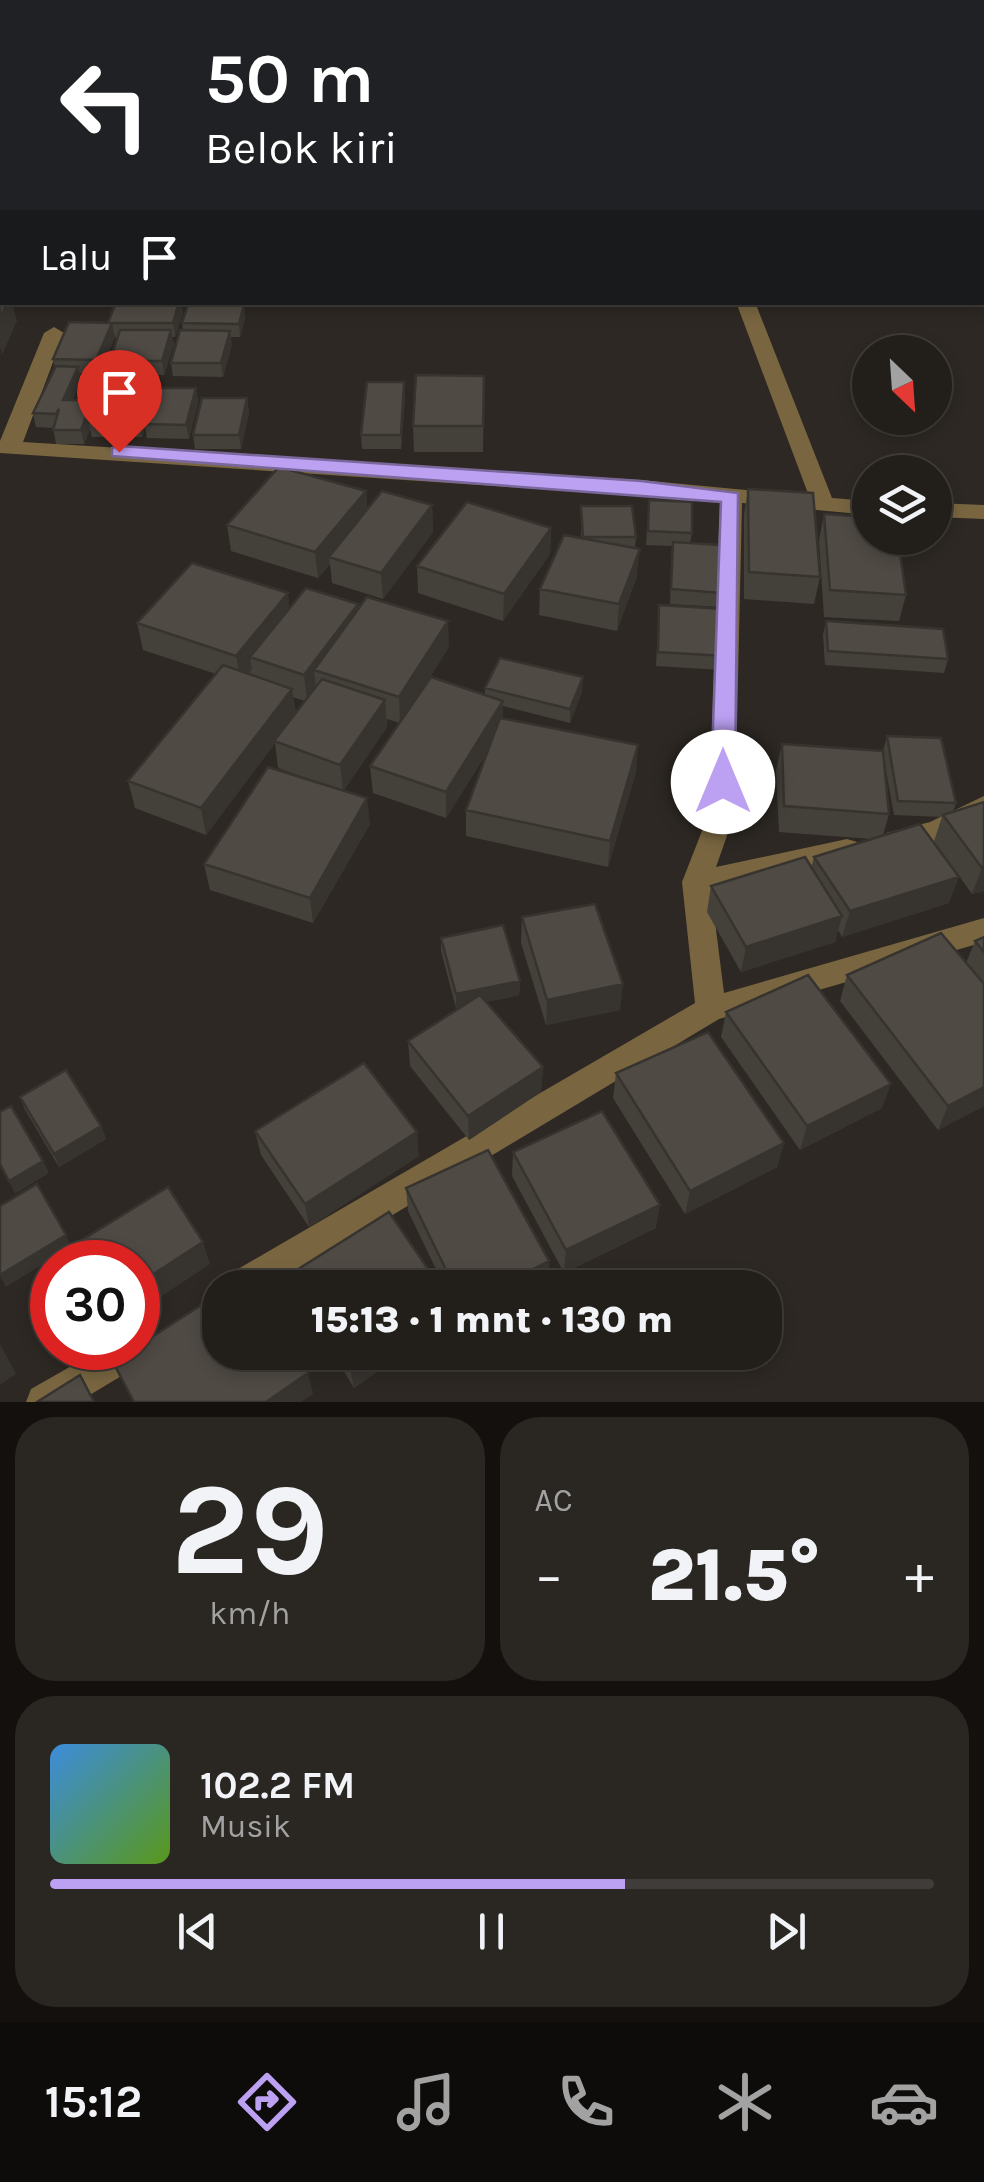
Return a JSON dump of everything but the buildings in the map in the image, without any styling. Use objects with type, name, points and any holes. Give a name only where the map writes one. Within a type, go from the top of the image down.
[{"type":"street","points":[[746,305],[824,506]]},
{"type":"street","points":[[54,333],[6,447],[641,487],[852,507]]},
{"type":"street","points":[[711,1010],[696,882],[722,813],[731,497]]},
{"type":"street","points":[[952,511],[984,512]]},
{"type":"street","points":[[696,882],[919,836],[962,820],[984,806]]},
{"type":"street","points":[[269,1270],[711,1010],[984,930]]},
{"type":"street","points":[[160,1334],[170,1328]]},
{"type":"street","points":[[44,1402],[98,1370]]},
{"type":"route","points":[[119,452],[460,478],[641,487],[731,497],[723,782]]}]
